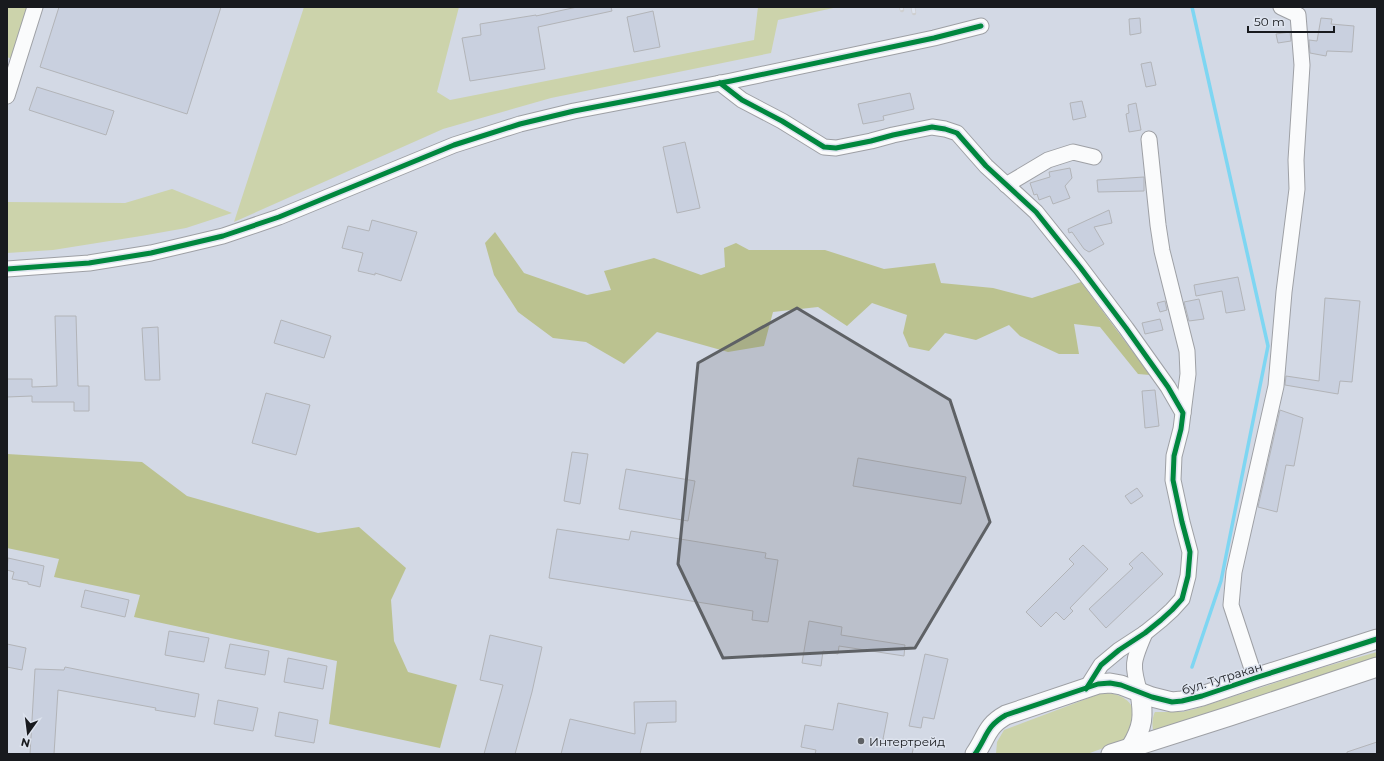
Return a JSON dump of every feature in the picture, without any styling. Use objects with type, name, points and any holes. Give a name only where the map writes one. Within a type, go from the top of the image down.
[{"type":"main road","name":"бул. Тутракан","points":[[975,754],[986,745],[991,726],[1006,715],[1098,684],[1110,683],[1120,685],[1140,693],[1172,702],[1182,701],[1202,696],[1377,639]]},
{"type":"main road","points":[[1111,754],[1377,667]]},
{"type":"main road","points":[[1132,747],[1138,735],[1143,718],[1140,693]]},
{"type":"street","points":[[7,96],[35,7]]},
{"type":"street","points":[[1255,678],[1231,605],[1234,572],[1276,386],[1284,292],[1297,189],[1296,160],[1302,65],[1298,15],[1281,7]]},
{"type":"street","points":[[7,269],[90,262],[151,253],[223,236],[279,217],[454,145],[520,124],[934,38],[981,26]]},
{"type":"street","points":[[720,82],[742,100],[782,121],[824,147],[836,148],[932,127],[957,133],[986,166],[1036,212],[1126,328],[1168,387],[1183,413]]},
{"type":"street","points":[[1086,689],[1101,664],[1145,633],[1172,610],[1182,598],[1188,576],[1190,552],[1173,480],[1174,456],[1181,430],[1188,374],[1187,351],[1162,250],[1149,139]]},
{"type":"street","points":[[1006,184],[1048,160],[1073,152],[1094,157]]},
{"type":"street","points":[[1140,693],[1134,675],[1134,664],[1145,633]]},
{"type":"highlighted area","points":[[797,308],[950,400],[990,522],[915,648],[723,658],[678,564],[698,363]]},
{"type":"shaded area","points":[[7,7],[1377,7],[1377,754],[7,754]]},
{"type":"green space","points":[[7,7],[28,7],[12,59],[7,57]]},
{"type":"green space","points":[[304,7],[459,7],[437,92],[450,100],[754,40],[758,7],[838,7],[778,20],[771,53],[551,98],[443,129],[234,222]]},
{"type":"green space","points":[[172,189],[232,213],[186,228],[141,236],[53,250],[7,253],[7,202],[125,203]]},
{"type":"green space","points":[[495,232],[524,273],[587,295],[611,290],[604,271],[654,258],[701,275],[725,267],[724,248],[736,243],[749,250],[825,250],[884,269],[935,263],[941,283],[993,288],[1032,298],[1081,282],[1150,375],[1138,374],[1100,327],[1074,324],[1079,354],[1059,354],[1020,336],[1009,325],[976,340],[945,333],[929,351],[909,347],[903,333],[907,315],[872,303],[847,326],[818,307],[773,312],[764,346],[728,352],[657,332],[624,364],[586,342],[553,338],[518,312],[494,275],[485,243]]},
{"type":"green space","points":[[7,454],[142,462],[187,496],[318,533],[359,527],[406,568],[391,600],[394,641],[408,672],[457,685],[440,748],[329,724],[337,661],[134,617],[140,595],[54,577],[59,559],[7,548]]},
{"type":"green space","points":[[1377,652],[1377,659],[1161,730],[1154,731],[1153,729],[1155,712],[1182,712],[1195,709],[1324,667]]},
{"type":"green space","points":[[1102,693],[1122,697],[1130,703],[1133,708],[1133,718],[1128,734],[1123,741],[1087,754],[996,754],[997,742],[1004,730]]},
{"type":"building","points":[[59,7],[221,7],[187,114],[40,67]]},
{"type":"building","points":[[577,7],[611,7],[612,11],[538,27],[545,69],[470,81],[462,38],[481,35],[480,24],[536,16]]},
{"type":"building","points":[[653,11],[660,47],[634,52],[627,17]]},
{"type":"building","points":[[1140,18],[1141,33],[1130,35],[1129,19]]},
{"type":"building","points":[[1321,18],[1332,19],[1331,24],[1354,26],[1352,52],[1327,51],[1326,56],[1310,53],[1309,40],[1317,41]]},
{"type":"building","points":[[1290,32],[1291,41],[1278,43],[1276,34]]},
{"type":"building","points":[[1151,62],[1156,85],[1146,87],[1141,64]]},
{"type":"building","points":[[37,87],[114,111],[106,135],[29,110]]},
{"type":"building","points":[[910,93],[914,109],[883,116],[884,120],[863,124],[858,104]]},
{"type":"building","points":[[1082,101],[1086,117],[1073,120],[1070,103]]},
{"type":"building","points":[[1136,103],[1141,130],[1129,132],[1126,114],[1129,113],[1128,105]]},
{"type":"building","points":[[685,142],[700,208],[677,213],[663,147]]},
{"type":"building","points":[[1070,168],[1072,178],[1065,186],[1070,198],[1053,204],[1050,196],[1039,200],[1037,194],[1034,195],[1030,183],[1050,177],[1049,172]]},
{"type":"building","points":[[1144,177],[1144,191],[1098,192],[1097,180]]},
{"type":"building","points":[[1109,210],[1112,223],[1094,227],[1104,244],[1089,252],[1084,249],[1072,232],[1069,233],[1068,229]]},
{"type":"building","points":[[372,220],[417,232],[401,281],[375,273],[375,275],[358,271],[363,253],[342,248],[348,226],[369,231]]},
{"type":"building","points":[[1238,277],[1245,310],[1226,313],[1222,291],[1196,296],[1194,285]]},
{"type":"building","points":[[1325,298],[1360,301],[1352,382],[1340,381],[1338,394],[1285,385],[1286,376],[1319,381]]},
{"type":"building","points":[[1199,299],[1204,319],[1189,321],[1184,302]]},
{"type":"building","points":[[1165,301],[1167,310],[1160,312],[1157,303]]},
{"type":"building","points":[[55,316],[76,316],[78,386],[89,386],[89,411],[74,411],[74,402],[32,402],[32,396],[7,397],[7,379],[32,379],[32,387],[57,386]]},
{"type":"building","points":[[1160,319],[1163,330],[1145,334],[1142,323]]},
{"type":"building","points":[[281,320],[331,336],[324,358],[274,343]]},
{"type":"building","points":[[158,327],[160,380],[145,380],[142,328]]},
{"type":"building","points":[[1155,390],[1159,426],[1145,428],[1142,391]]},
{"type":"building","points":[[266,393],[310,405],[296,455],[252,443]]},
{"type":"building","points":[[1280,410],[1303,418],[1294,466],[1286,465],[1277,512],[1258,507]]},
{"type":"building","points":[[572,452],[588,454],[580,504],[564,501]]},
{"type":"building","points":[[858,458],[966,477],[961,504],[853,486]]},
{"type":"building","points":[[626,469],[695,481],[688,521],[619,509]]},
{"type":"building","points":[[1137,488],[1143,496],[1131,504],[1125,496]]},
{"type":"building","points":[[557,529],[629,540],[631,531],[766,553],[765,558],[778,560],[768,622],[752,620],[753,611],[549,578]]},
{"type":"building","points":[[1083,545],[1108,569],[1070,608],[1073,611],[1064,620],[1056,612],[1041,627],[1026,612],[1074,564],[1069,559]]},
{"type":"building","points":[[1142,552],[1163,574],[1106,628],[1089,609],[1133,568],[1129,564]]},
{"type":"building","points":[[8,558],[44,566],[40,587],[28,584],[28,582],[12,579],[14,572],[7,570]]},
{"type":"building","points":[[85,590],[129,600],[125,617],[81,607]]},
{"type":"building","points":[[809,621],[842,627],[841,635],[905,645],[904,656],[839,646],[838,654],[823,651],[821,666],[802,663]]},
{"type":"building","points":[[169,631],[209,638],[204,662],[165,655]]},
{"type":"building","points":[[490,635],[542,647],[532,692],[515,754],[484,754],[503,685],[480,680]]},
{"type":"building","points":[[7,644],[26,648],[22,670],[7,667]]},
{"type":"building","points":[[230,644],[269,651],[265,675],[225,668]]},
{"type":"building","points":[[925,654],[948,659],[934,719],[923,717],[921,728],[909,726]]},
{"type":"building","points":[[288,658],[327,666],[323,689],[284,682]]},
{"type":"building","points":[[65,667],[199,694],[195,717],[155,710],[156,708],[58,690],[54,754],[30,754],[35,669],[64,670]]},
{"type":"building","points":[[218,700],[258,708],[253,731],[214,724]]},
{"type":"building","points":[[676,701],[676,722],[647,723],[640,754],[561,754],[570,719],[635,734],[634,702]]},
{"type":"building","points":[[838,703],[888,713],[883,739],[914,745],[912,754],[815,754],[816,750],[801,747],[805,725],[833,730]]},
{"type":"building","points":[[279,712],[318,720],[314,743],[275,736]]},
{"type":"building","points":[[1377,742],[1377,754],[1347,754],[1347,752]]},
{"type":"waterway","points":[[1192,7],[1268,346],[1221,581],[1192,667]]},
{"type":"railway","points":[[913,7],[914,13]]},
{"type":"cycle path","points":[[7,269],[89,263],[151,253],[223,236],[279,217],[454,145],[520,124],[574,111],[731,81],[934,38],[981,26]]},
{"type":"cycle path","points":[[720,83],[742,100],[782,121],[824,147],[836,148],[932,127],[957,133],[986,166],[1036,212],[1080,267],[1168,387],[1183,413],[1181,429],[1174,456],[1173,480],[1190,552],[1188,576],[1182,599],[1161,620],[1101,665],[1086,689]]},
{"type":"cycle path","points":[[975,754],[994,723],[1006,715],[1098,684],[1110,683],[1121,685],[1152,697],[1172,702],[1182,701],[1202,696],[1377,639]]},
{"type":"place","name":"Интертрейд","points":[[861,741]]}]
